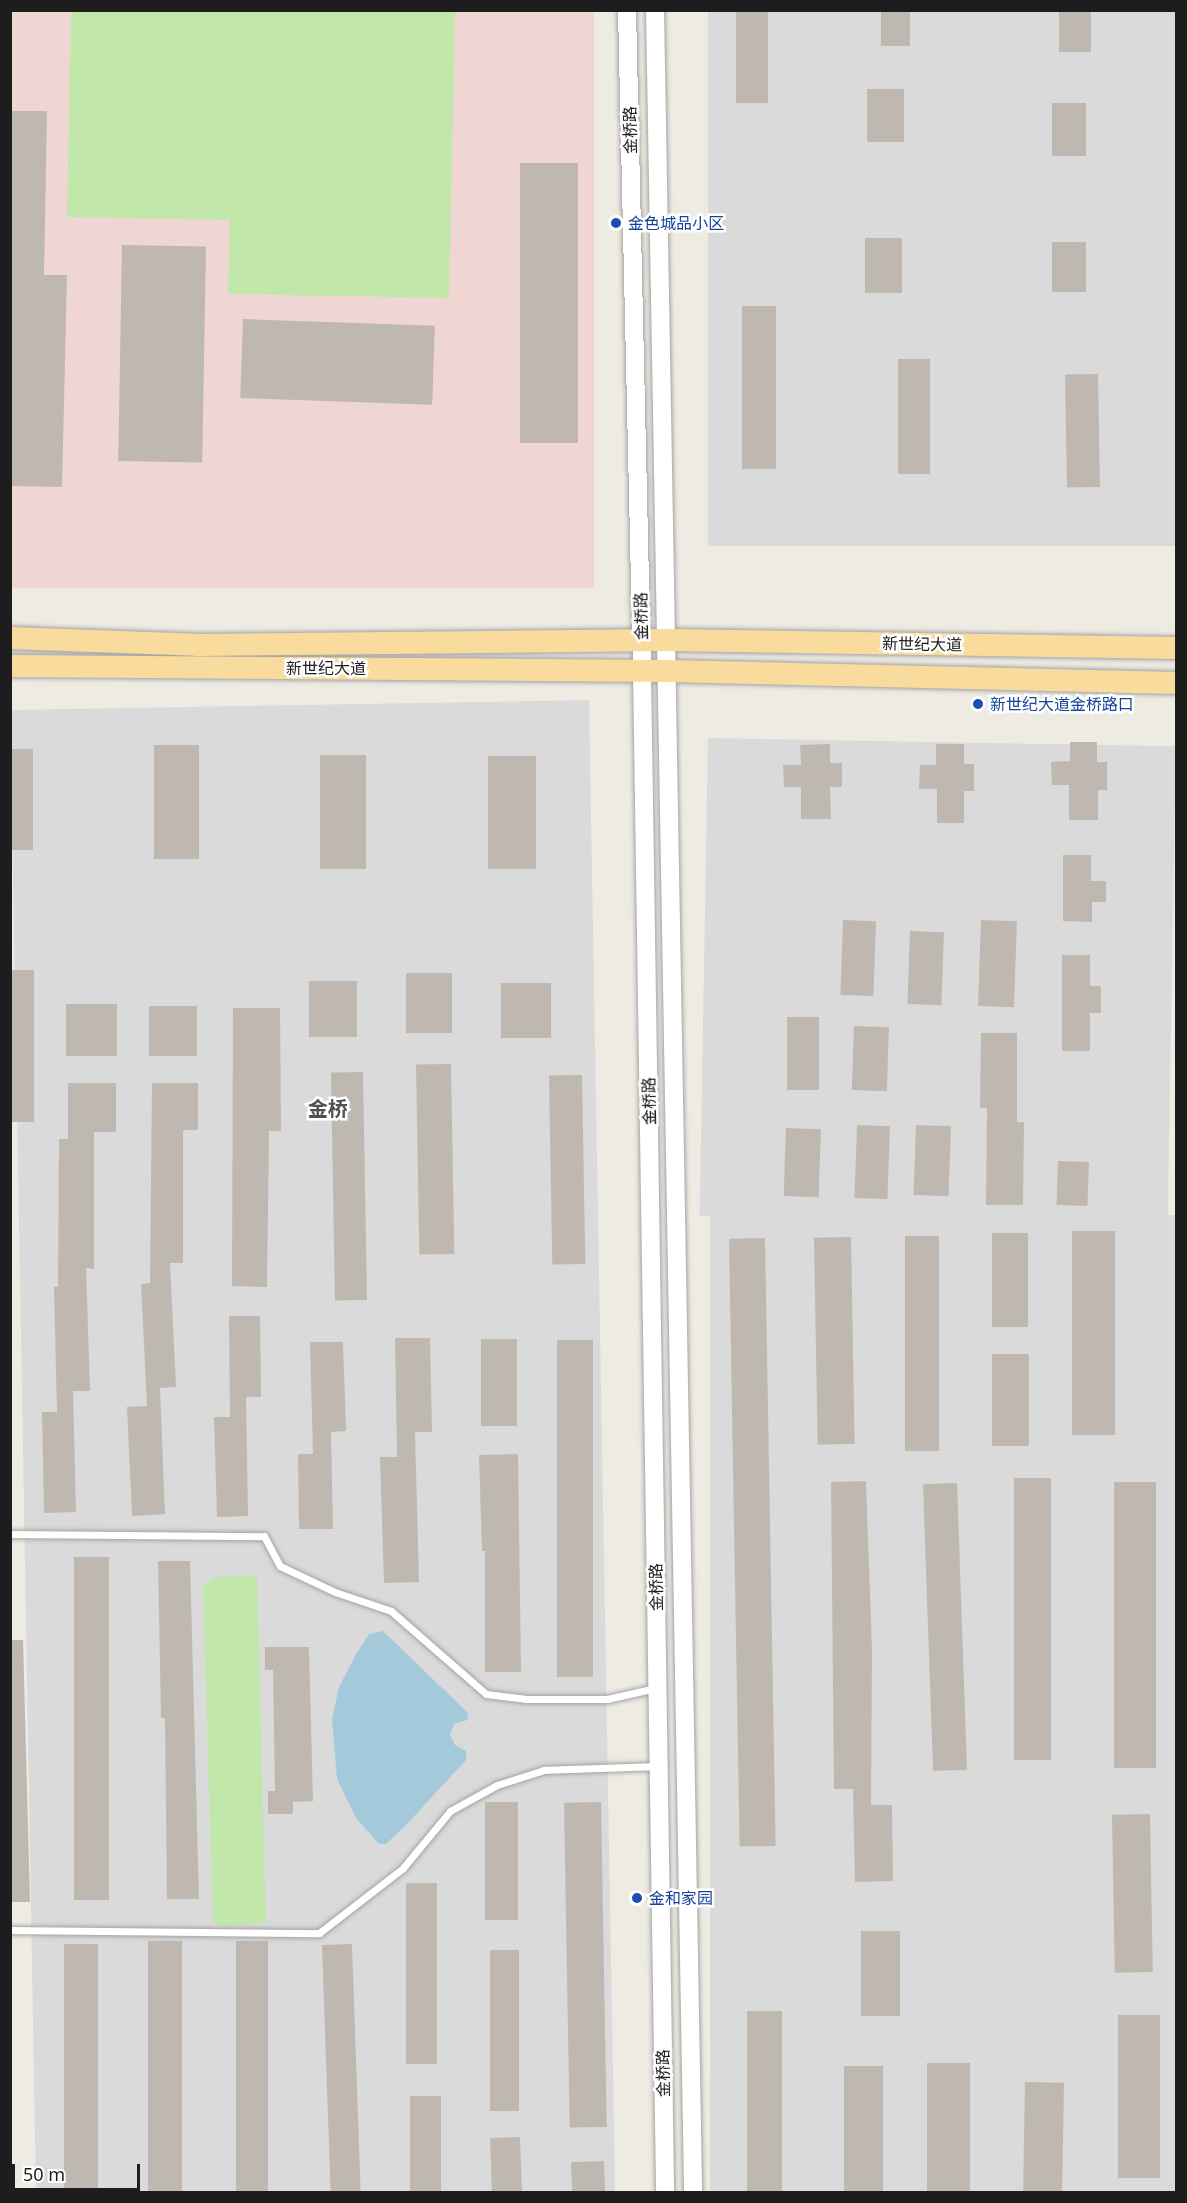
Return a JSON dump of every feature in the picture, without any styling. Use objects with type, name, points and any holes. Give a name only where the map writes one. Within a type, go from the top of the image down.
[{"type":"main road","name":"新世纪大道","points":[[10,638],[197,645],[667,640],[1176,648]]},
{"type":"main road","name":"新世纪大道","points":[[10,666],[668,671],[1176,683]]},
{"type":"street","name":"金桥路","points":[[627,10],[642,671],[665,2193]]},
{"type":"street","name":"金桥路","points":[[656,10],[693,2193]]},
{"type":"lane","points":[[10,1534],[264,1536],[280,1566],[334,1592],[391,1611],[486,1694],[525,1699],[607,1699],[658,1688]]},
{"type":"lane","points":[[10,1930],[320,1933],[403,1868],[450,1811],[497,1785],[544,1770],[659,1766]]},
{"type":"shaded area","points":[[11,11],[594,11],[594,588],[11,588]]},
{"type":"shaded area","points":[[708,11],[1176,11],[1176,546],[708,546]]},
{"type":"shaded area","points":[[589,700],[615,2192],[36,2192],[10,710]]},
{"type":"shaded area","points":[[708,738],[1176,746],[1168,1224],[700,1216]]},
{"type":"shaded area","name":"金和家园","points":[[710,1215],[1176,1215],[1176,2192],[710,2192]]},
{"type":"green space","points":[[71,11],[455,11],[449,298],[228,294],[230,220],[67,217]]},
{"type":"green space","points":[[257,1575],[266,1922],[226,1927],[213,1923],[203,1586],[215,1577]]},
{"type":"water","points":[[383,1631],[468,1713],[467,1720],[454,1724],[450,1735],[455,1745],[466,1751],[466,1760],[407,1824],[386,1844],[379,1844],[356,1818],[337,1779],[332,1719],[339,1687],[355,1656],[369,1634]]},
{"type":"building","points":[[736,10],[768,10],[768,103],[736,103]]},
{"type":"building","points":[[881,10],[910,10],[910,46],[881,46]]},
{"type":"building","points":[[1059,10],[1091,10],[1091,52],[1059,52]]},
{"type":"building","points":[[867,89],[904,89],[904,142],[867,142]]},
{"type":"building","points":[[1052,103],[1086,103],[1086,156],[1052,156]]},
{"type":"building","points":[[10,111],[47,111],[44,275],[67,275],[62,487],[10,486]]},
{"type":"building","points":[[520,163],[578,163],[578,443],[520,443]]},
{"type":"building","points":[[865,238],[902,238],[902,293],[865,293]]},
{"type":"building","points":[[1052,242],[1086,242],[1086,292],[1052,292]]},
{"type":"building","points":[[122,245],[206,246],[202,462],[118,461]]},
{"type":"building","points":[[742,306],[776,306],[776,469],[742,469]]},
{"type":"building","points":[[243,319],[435,326],[432,405],[240,398]]},
{"type":"building","points":[[898,359],[930,359],[930,474],[898,474]]},
{"type":"building","points":[[1098,374],[1100,487],[1067,488],[1065,375]]},
{"type":"building","points":[[1070,742],[1097,742],[1097,762],[1107,762],[1107,790],[1098,790],[1098,820],[1069,820],[1069,785],[1052,785],[1051,762],[1070,761]]},
{"type":"building","points":[[830,744],[830,763],[842,763],[842,787],[830,787],[831,819],[801,819],[801,787],[784,787],[783,765],[801,765],[800,745]]},
{"type":"building","points":[[936,744],[964,744],[964,764],[974,764],[974,791],[964,791],[964,823],[937,823],[937,789],[919,789],[920,765],[936,765]]},
{"type":"building","points":[[154,745],[199,745],[199,859],[154,859]]},
{"type":"building","points":[[10,749],[33,749],[33,850],[10,850]]},
{"type":"building","points":[[320,755],[366,755],[366,869],[320,869]]},
{"type":"building","points":[[488,756],[536,756],[536,869],[488,869]]},
{"type":"building","points":[[1063,855],[1091,855],[1091,881],[1106,881],[1106,902],[1092,902],[1092,922],[1063,921]]},
{"type":"building","points":[[843,920],[876,921],[873,996],[840,995]]},
{"type":"building","points":[[981,920],[1017,921],[1014,1007],[978,1006]]},
{"type":"building","points":[[910,931],[944,932],[941,1005],[907,1004]]},
{"type":"building","points":[[1062,955],[1090,955],[1090,986],[1101,986],[1101,1013],[1090,1013],[1090,1051],[1062,1051]]},
{"type":"building","points":[[10,970],[34,970],[34,1122],[10,1122]]},
{"type":"building","points":[[406,973],[452,973],[452,1033],[406,1033]]},
{"type":"building","points":[[309,981],[357,981],[357,1037],[309,1037]]},
{"type":"building","points":[[501,983],[551,983],[551,1038],[501,1038]]},
{"type":"building","points":[[66,1004],[117,1004],[117,1056],[66,1056]]},
{"type":"building","points":[[149,1006],[197,1006],[197,1056],[149,1056]]},
{"type":"building","points":[[233,1008],[280,1008],[281,1131],[269,1131],[267,1287],[232,1286]]},
{"type":"building","points":[[787,1017],[819,1017],[819,1090],[787,1090]]},
{"type":"building","points":[[854,1026],[889,1027],[887,1091],[852,1090]]},
{"type":"building","points":[[981,1033],[1017,1033],[1017,1122],[1024,1122],[1023,1205],[986,1205],[987,1108],[980,1108]]},
{"type":"building","points":[[451,1064],[454,1254],[419,1255],[416,1065]]},
{"type":"building","points":[[363,1072],[367,1300],[335,1301],[331,1073]]},
{"type":"building","points":[[582,1075],[585,1264],[552,1265],[549,1076]]},
{"type":"building","points":[[68,1083],[116,1083],[116,1132],[94,1132],[94,1269],[86,1268],[90,1391],[73,1391],[76,1512],[44,1513],[42,1412],[57,1412],[54,1287],[58,1287],[59,1139],[68,1139]]},
{"type":"building","points":[[152,1083],[198,1083],[198,1130],[183,1130],[183,1263],[170,1263],[176,1387],[160,1388],[165,1514],[132,1516],[127,1407],[147,1406],[141,1284],[150,1283]]},
{"type":"building","points":[[857,1125],[890,1126],[887,1199],[854,1198]]},
{"type":"building","points":[[916,1125],[951,1126],[949,1196],[914,1195]]},
{"type":"building","points":[[786,1128],[821,1129],[819,1197],[784,1196]]},
{"type":"building","points":[[1058,1161],[1089,1162],[1087,1206],[1056,1205]]},
{"type":"building","points":[[1072,1231],[1115,1231],[1115,1435],[1072,1435]]},
{"type":"building","points":[[992,1233],[1028,1233],[1028,1327],[992,1327]]},
{"type":"building","points":[[905,1236],[939,1236],[939,1451],[905,1451]]},
{"type":"building","points":[[851,1237],[855,1444],[818,1445],[814,1238]]},
{"type":"building","points":[[765,1238],[776,1846],[740,1847],[729,1239]]},
{"type":"building","points":[[229,1316],[260,1316],[261,1397],[246,1397],[248,1516],[217,1517],[214,1417],[230,1417]]},
{"type":"building","points":[[395,1338],[430,1338],[432,1432],[415,1432],[419,1582],[384,1583],[380,1457],[397,1457]]},
{"type":"building","points":[[481,1339],[517,1339],[517,1426],[481,1426]]},
{"type":"building","points":[[557,1340],[593,1340],[593,1677],[557,1677]]},
{"type":"building","points":[[310,1342],[343,1342],[346,1431],[331,1432],[333,1529],[299,1529],[298,1454],[313,1454]]},
{"type":"building","points":[[992,1354],[1029,1354],[1029,1446],[992,1446]]},
{"type":"building","points":[[518,1454],[521,1672],[485,1672],[485,1551],[482,1551],[479,1455]]},
{"type":"building","points":[[1014,1478],[1051,1478],[1051,1760],[1014,1760]]},
{"type":"building","points":[[866,1481],[872,1649],[871,1805],[892,1805],[893,1881],[855,1882],[853,1789],[834,1789],[831,1482]]},
{"type":"building","points":[[1114,1482],[1156,1482],[1156,1768],[1114,1768]]},
{"type":"building","points":[[957,1483],[967,1770],[933,1771],[923,1484]]},
{"type":"building","points":[[74,1557],[109,1557],[109,1900],[74,1900]]},
{"type":"building","points":[[158,1561],[190,1561],[199,1899],[167,1899],[165,1718],[161,1718]]},
{"type":"building","points":[[10,1640],[23,1640],[30,1902],[10,1902]]},
{"type":"building","points":[[265,1647],[309,1647],[313,1801],[293,1802],[293,1814],[268,1814],[268,1791],[275,1791],[273,1670],[265,1670]]},
{"type":"building","points":[[485,1802],[518,1802],[518,1920],[485,1920]]},
{"type":"building","points":[[601,1802],[607,2127],[570,2128],[564,1803]]},
{"type":"building","points":[[1150,1814],[1153,1972],[1115,1973],[1112,1815]]},
{"type":"building","points":[[406,1883],[437,1883],[437,2064],[406,2064]]},
{"type":"building","points":[[861,1931],[900,1931],[900,2016],[861,2016]]},
{"type":"building","points":[[148,1941],[182,1941],[182,2192],[148,2192]]},
{"type":"building","points":[[236,1941],[268,1941],[268,2192],[236,2192]]},
{"type":"building","points":[[64,1944],[98,1944],[98,2192],[64,2192]]},
{"type":"building","points":[[352,1944],[361,2192],[331,2192],[322,1945]]},
{"type":"building","points":[[490,1950],[519,1950],[519,2111],[490,2111]]},
{"type":"building","points":[[747,2011],[782,2011],[782,2192],[747,2192]]},
{"type":"building","points":[[1118,2015],[1160,2015],[1160,2178],[1118,2178]]},
{"type":"building","points":[[927,2063],[970,2063],[970,2192],[927,2192]]},
{"type":"building","points":[[844,2066],[883,2066],[883,2192],[844,2192]]},
{"type":"building","points":[[1025,2082],[1064,2083],[1062,2192],[1023,2192]]},
{"type":"building","points":[[410,2096],[441,2096],[441,2192],[410,2192]]},
{"type":"building","points":[[520,2137],[522,2192],[492,2192],[490,2138]]},
{"type":"building","points":[[604,2161],[605,2192],[572,2192],[571,2162]]},
{"type":"place","name":"金色城品小区","points":[[616,223]]},
{"type":"place","name":"新世纪大道金桥路口","points":[[978,704]]},
{"type":"place","name":"金和家园","points":[[637,1898]]},
{"type":"district","name":"金桥","points":[[328,1108]]}]
